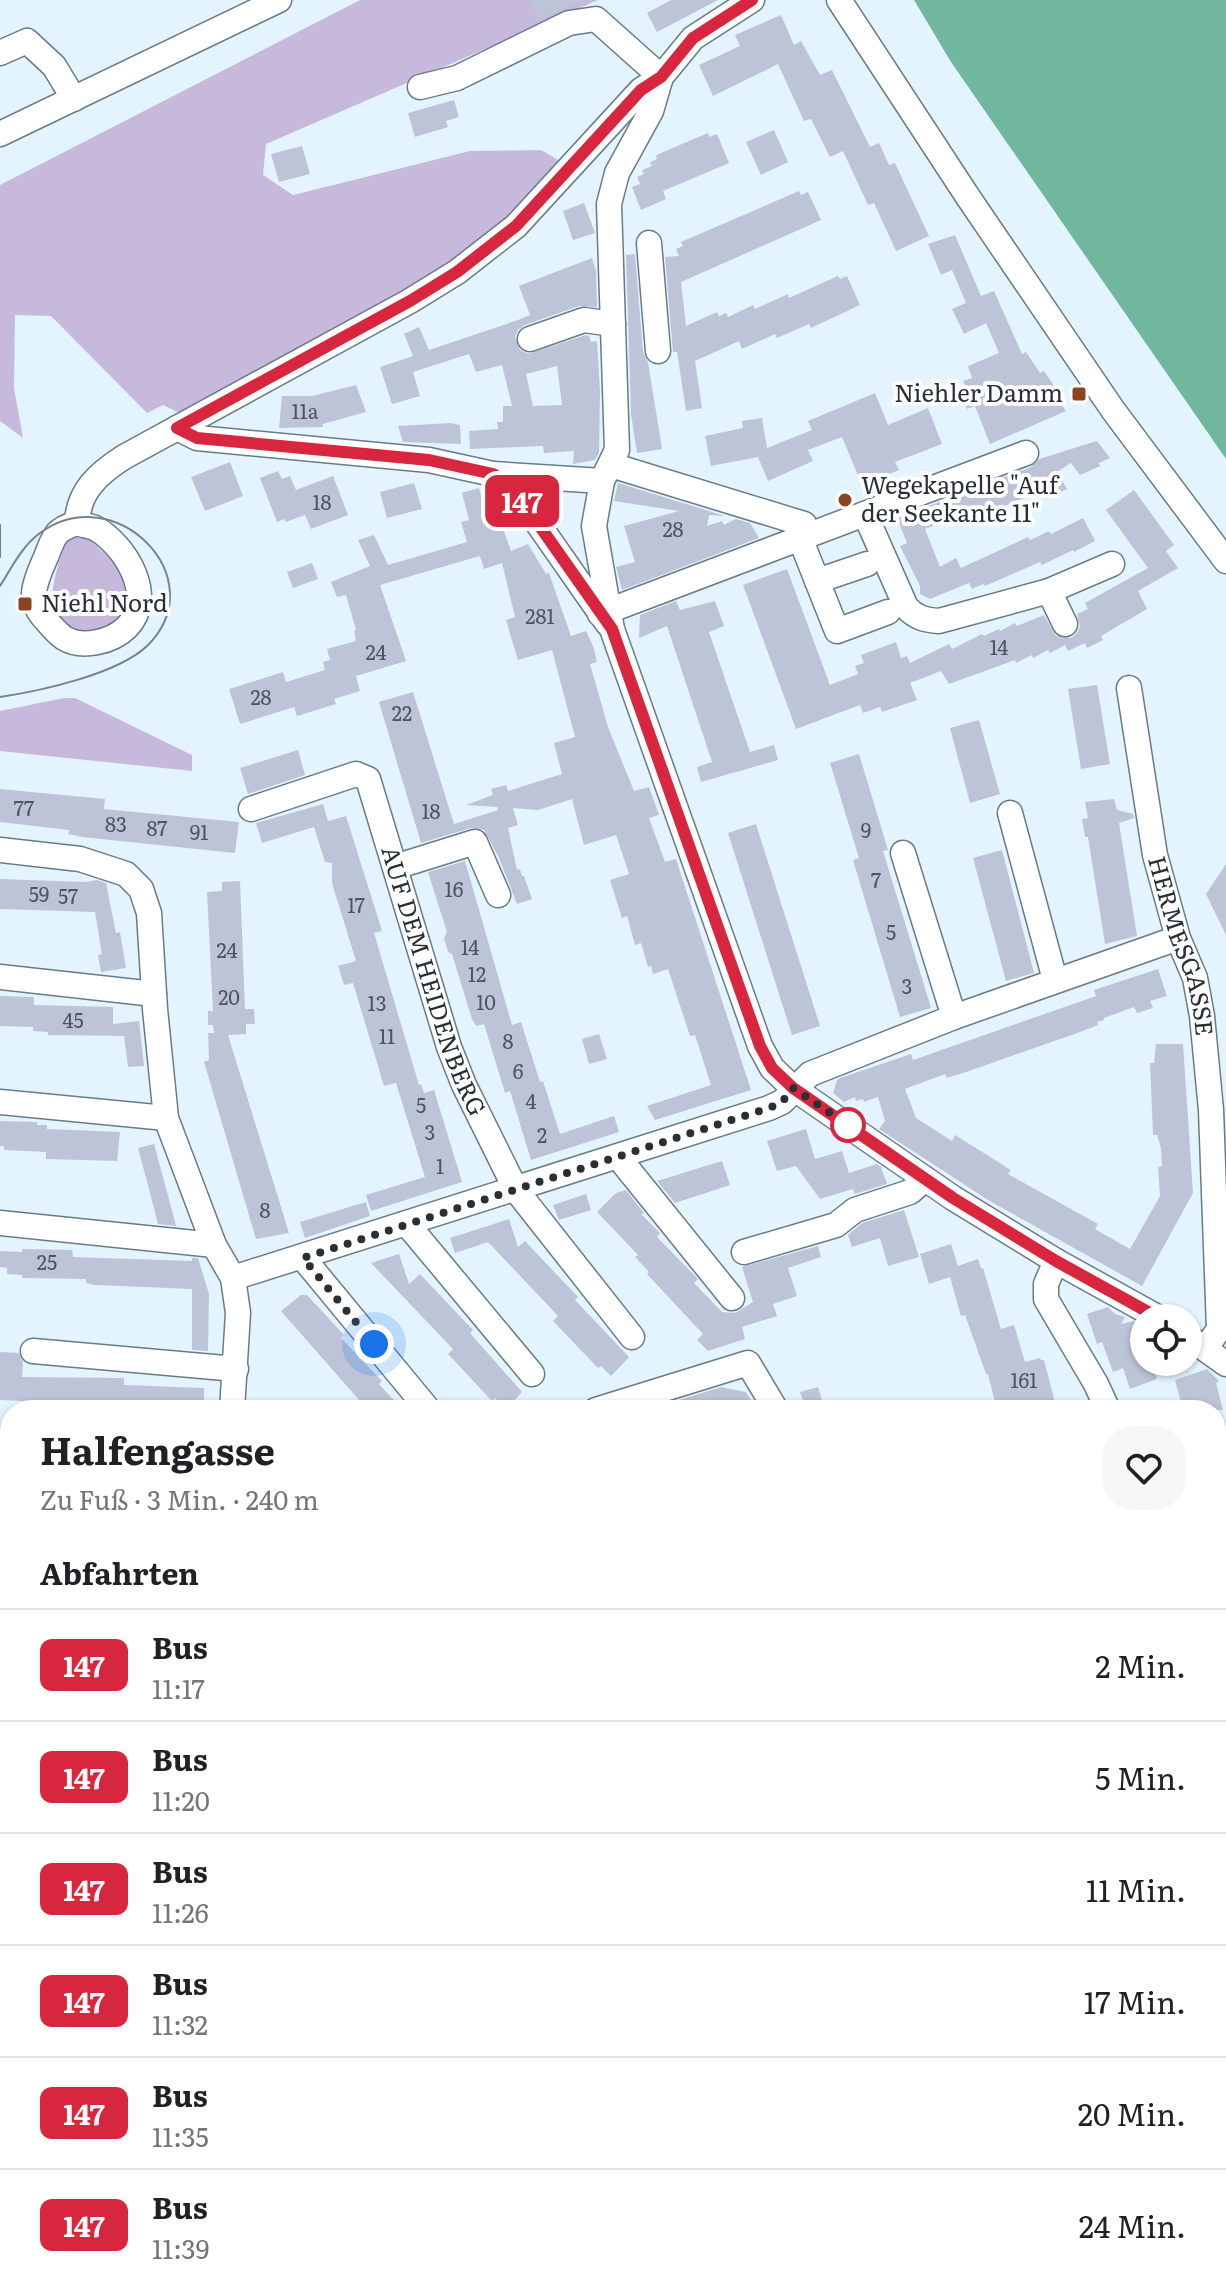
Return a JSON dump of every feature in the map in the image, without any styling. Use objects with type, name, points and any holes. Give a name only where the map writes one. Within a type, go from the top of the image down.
[{"type":"street","points":[[0,134],[279,0]]},
{"type":"street","points":[[77,523],[84,495],[99,473],[457,272],[516,226],[641,90],[661,77],[693,38],[752,0]]},
{"type":"street","points":[[839,0],[1104,397],[1226,561]]},
{"type":"street","points":[[420,87],[457,78],[569,23],[596,19],[661,77]]},
{"type":"street","points":[[0,53],[27,41],[54,66],[74,99]]},
{"type":"street","points":[[661,77],[651,111],[617,173],[609,204],[617,450],[606,473],[594,526],[607,619],[760,1046],[772,1068],[793,1088],[925,1179],[1056,1261],[1134,1304]]},
{"type":"street","points":[[610,244],[655,243],[661,305],[658,351]]},
{"type":"street","points":[[530,339],[584,320],[661,305]]},
{"type":"street","points":[[177,428],[197,438],[429,460],[493,474],[606,473],[804,524],[804,536],[817,581],[837,631],[888,612]]},
{"type":"street","points":[[607,619],[804,536],[1026,453]]},
{"type":"street","points":[[493,474],[513,488],[607,619]]},
{"type":"street","points":[[865,514],[900,596],[915,616],[939,621],[1049,591],[1112,564]]},
{"type":"street","points":[[77,523],[94,528],[114,545],[133,569],[138,582],[135,613],[129,626],[100,642],[83,643],[61,636],[38,611],[34,595],[55,534],[77,523]]},
{"type":"street","points":[[817,581],[867,564]]},
{"type":"street","points":[[1049,591],[1065,624]]},
{"type":"street","name":"HERMESGASSE","points":[[1129,688],[1155,855],[1178,938],[1195,978],[1202,1016],[1211,1110],[1219,1329],[1202,1339]]},
{"type":"street","name":"AUF DEM HEIDENBERG","points":[[251,809],[356,774],[368,779],[449,1047],[464,1085],[516,1190],[632,1337]]},
{"type":"street","points":[[1010,813],[1055,980]]},
{"type":"street","points":[[395,867],[475,842],[498,895]]},
{"type":"street","points":[[0,850],[80,859],[126,874],[141,889],[149,913],[166,1118],[214,1245],[233,1278],[238,1313],[233,1400]]},
{"type":"street","points":[[903,853],[954,1017]]},
{"type":"street","points":[[233,1278],[769,1108],[782,1102],[810,1074],[954,1017],[1178,938]]},
{"type":"street","points":[[0,977],[154,994]]},
{"type":"street","points":[[0,1102],[166,1118]]},
{"type":"street","points":[[619,1158],[732,1298]]},
{"type":"street","points":[[744,1252],[836,1225],[855,1210],[910,1192],[925,1179]]},
{"type":"street","points":[[0,1223],[214,1245]]},
{"type":"street","points":[[407,1224],[532,1374]]},
{"type":"street","points":[[303,1258],[420,1400]]},
{"type":"street","points":[[1056,1261],[1046,1284],[1046,1299],[1103,1400]]},
{"type":"street","points":[[1202,1346],[1226,1364]]},
{"type":"street","points":[[33,1351],[236,1369]]},
{"type":"street","points":[[628,1400],[748,1363],[770,1400]]},
{"type":"shaded area","points":[[360,0],[598,0],[266,144],[263,175],[293,195],[470,151],[541,150],[565,164],[480,245],[412,287],[184,415],[163,405],[147,413],[51,316],[15,315],[14,388],[23,438],[0,421],[0,185]]},
{"type":"shaded area","points":[[914,0],[1226,0],[1226,459],[951,62]]},
{"type":"shaded area","points":[[85,535],[122,570],[131,596],[120,618],[95,631],[67,625],[60,619],[53,603],[56,574],[67,537]]},
{"type":"shaded area","points":[[75,698],[192,755],[192,771],[0,751],[0,711]]},
{"type":"building","points":[[529,0],[584,0],[538,20]]},
{"type":"building","points":[[671,0],[718,0],[657,32],[647,13]]},
{"type":"building","points":[[781,15],[794,45],[801,41],[820,75],[832,70],[870,147],[879,143],[889,165],[895,163],[929,236],[896,251],[874,203],[868,205],[843,151],[830,157],[811,119],[804,121],[778,64],[713,96],[699,65],[740,46],[735,35]]},
{"type":"building","points":[[454,100],[459,117],[446,121],[448,127],[415,137],[408,113]]},
{"type":"building","points":[[774,130],[788,162],[761,175],[746,142]]},
{"type":"building","points":[[708,133],[709,137],[717,134],[729,163],[663,191],[666,199],[641,210],[632,187],[640,184],[637,177],[644,174],[642,170],[652,166],[650,162],[657,159],[656,155]]},
{"type":"building","points":[[302,146],[310,174],[279,182],[271,154]]},
{"type":"building","points":[[799,191],[801,195],[808,192],[821,220],[681,282],[686,326],[717,312],[719,316],[726,313],[728,317],[788,294],[789,298],[838,276],[840,279],[847,276],[860,305],[811,328],[809,324],[777,338],[775,334],[742,349],[739,341],[695,361],[702,408],[686,411],[677,352],[673,352],[665,257],[679,256],[676,249],[683,246],[681,242]]},
{"type":"building","points":[[584,203],[595,233],[573,240],[563,211]]},
{"type":"building","points":[[955,235],[981,296],[994,291],[1022,354],[1026,352],[1040,373],[1044,371],[1057,390],[1052,392],[1066,411],[990,444],[975,406],[967,409],[959,387],[965,385],[963,381],[972,378],[968,366],[999,353],[986,323],[964,334],[952,309],[966,303],[952,270],[941,275],[928,244]]},
{"type":"building","points":[[635,254],[643,352],[648,362],[662,449],[637,453],[631,414],[626,255]]},
{"type":"building","points":[[592,258],[596,271],[597,307],[579,306],[525,325],[515,337],[520,350],[528,354],[586,335],[591,342],[597,341],[599,453],[595,460],[573,464],[574,451],[544,453],[543,446],[470,449],[469,431],[498,429],[497,422],[503,422],[503,406],[512,406],[502,365],[476,372],[469,354],[413,372],[420,396],[392,404],[380,367],[413,356],[404,334],[419,327],[429,350],[530,315],[519,286]],"holes":[[[557,366],[562,405],[533,406],[526,374]]]},
{"type":"building","points":[[356,385],[366,412],[323,424],[323,427],[279,428],[282,396],[312,396]]},
{"type":"building","points":[[875,393],[888,425],[928,408],[942,444],[895,462],[899,470],[862,485],[842,437],[808,450],[813,461],[768,481],[758,457],[711,466],[705,436],[743,428],[742,421],[762,418],[767,448],[812,430],[808,421]]},
{"type":"building","points":[[460,425],[461,444],[403,442],[398,426]]},
{"type":"building","points":[[1097,441],[1110,458],[1080,475],[1071,463],[1057,472],[1067,489],[1045,499],[1041,491],[956,526],[953,518],[925,529],[940,567],[956,558],[961,568],[1028,537],[1030,540],[1049,531],[1051,534],[1083,518],[1095,541],[985,586],[972,589],[969,583],[930,599],[920,594],[920,586],[900,546],[907,543],[897,518],[1031,467],[1039,459]]},
{"type":"building","points":[[230,462],[243,496],[205,511],[191,477]]},
{"type":"building","points":[[278,471],[282,479],[290,476],[296,490],[333,476],[348,515],[311,529],[305,515],[277,522],[260,478]]},
{"type":"building","points":[[414,483],[422,509],[387,518],[380,492]]},
{"type":"building","points":[[618,483],[725,516],[709,515],[707,526],[722,521],[724,525],[736,519],[750,523],[759,538],[622,590],[616,567],[635,562],[624,526],[679,511],[614,501]]},
{"type":"building","points":[[479,488],[486,515],[497,512],[511,551],[528,544],[546,574],[549,573],[571,636],[586,631],[593,646],[597,662],[590,664],[608,727],[634,791],[649,787],[659,815],[649,818],[665,862],[676,859],[751,1090],[655,1120],[647,1106],[711,1085],[695,1035],[690,1036],[668,969],[653,974],[641,943],[635,945],[627,916],[622,918],[610,880],[629,874],[616,835],[584,845],[572,799],[538,810],[513,808],[518,825],[508,828],[517,870],[520,869],[524,876],[532,899],[517,904],[484,830],[471,828],[421,843],[379,702],[413,692],[454,824],[498,810],[497,807],[466,805],[493,795],[491,789],[506,785],[508,791],[562,774],[554,743],[575,737],[552,650],[518,660],[506,620],[515,617],[502,563],[484,569],[480,556],[380,585],[406,661],[356,676],[360,691],[334,699],[336,704],[297,716],[294,707],[240,724],[229,689],[283,672],[286,682],[325,670],[323,662],[330,660],[327,649],[356,641],[346,595],[337,597],[331,582],[370,566],[358,540],[374,535],[388,565],[467,542],[461,522],[469,520],[462,493]]},
{"type":"building","points":[[1134,490],[1174,545],[1166,551],[1178,568],[1138,591],[1147,609],[1101,636],[1103,640],[1087,648],[1085,643],[1068,651],[1065,645],[1050,653],[1048,650],[1033,658],[1032,655],[1016,663],[1015,660],[949,684],[941,671],[910,683],[917,700],[882,712],[880,707],[863,713],[860,705],[796,729],[743,585],[787,569],[830,685],[858,674],[855,666],[864,663],[861,655],[896,642],[901,658],[907,656],[910,663],[949,644],[952,649],[982,634],[1000,631],[1015,623],[1017,626],[1044,615],[1056,636],[1071,638],[1080,626],[1077,614],[1088,609],[1085,603],[1148,568],[1106,510]]},
{"type":"building","points":[[312,563],[318,579],[293,588],[287,572]]},
{"type":"building","points":[[676,601],[680,610],[715,601],[724,626],[709,632],[750,752],[774,745],[778,760],[701,782],[697,767],[712,762],[667,626],[639,638],[640,615]]},
{"type":"building","points":[[1097,685],[1110,764],[1081,769],[1068,689]]},
{"type":"building","points":[[979,720],[1000,794],[970,803],[950,728]]},
{"type":"building","points":[[298,750],[305,775],[248,794],[240,768]]},
{"type":"building","points":[[859,754],[888,850],[883,851],[931,1008],[900,1017],[853,860],[859,858],[830,763]]},
{"type":"building","points":[[0,789],[105,799],[104,809],[239,822],[235,853],[82,837],[68,834],[69,830],[0,822]]},
{"type":"building","points":[[1114,799],[1117,810],[1133,814],[1134,818],[1119,823],[1137,936],[1105,944],[1088,837],[1085,837],[1082,819],[1088,818],[1085,802]]},
{"type":"building","points":[[323,804],[328,821],[346,816],[382,931],[374,933],[419,1085],[424,1093],[434,1090],[462,1182],[371,1211],[366,1195],[425,1177],[396,1083],[384,1086],[353,983],[344,985],[338,966],[356,961],[332,883],[332,863],[325,862],[314,827],[262,843],[256,823]]},
{"type":"building","points":[[756,824],[820,1026],[792,1035],[728,833]]},
{"type":"building","points":[[1002,850],[1034,973],[1006,981],[973,858]]},
{"type":"building","points":[[465,861],[512,1025],[521,1022],[560,1134],[614,1116],[619,1132],[531,1160],[510,1091],[505,1093],[484,1024],[476,1026],[472,1019],[452,954],[448,952],[444,938],[447,932],[428,872]]},
{"type":"building","points":[[1226,864],[1226,935],[1206,894]]},
{"type":"building","points":[[0,879],[97,880],[106,883],[116,933],[120,932],[126,968],[101,972],[98,955],[102,954],[95,912],[0,909]]},
{"type":"building","points":[[240,881],[245,1009],[254,1009],[255,1024],[246,1024],[246,1034],[228,1035],[289,1233],[256,1239],[204,1062],[209,1060],[208,1033],[214,1033],[213,1025],[208,1025],[208,1011],[213,1011],[207,892],[222,891],[222,882]]},
{"type":"building","points":[[1158,969],[1167,996],[1150,1001],[1153,1008],[1137,1013],[1134,1007],[1104,1018],[1097,1022],[1098,1025],[1080,1032],[966,1072],[947,1078],[945,1074],[905,1089],[916,1118],[952,1141],[955,1135],[1011,1170],[1008,1174],[1098,1224],[1095,1229],[1130,1249],[1160,1196],[1158,1167],[1162,1166],[1161,1148],[1157,1135],[1153,1135],[1150,1063],[1154,1063],[1156,1044],[1183,1044],[1193,1193],[1142,1286],[988,1200],[879,1129],[885,1121],[878,1097],[864,1102],[863,1099],[856,1101],[855,1097],[844,1102],[833,1093],[840,1078],[911,1054],[913,1060],[1096,996],[1094,990]]},
{"type":"building","points":[[0,996],[34,997],[34,1005],[113,1007],[113,1024],[139,1021],[144,1066],[128,1067],[124,1036],[48,1035],[48,1032],[33,1031],[33,1027],[0,1026]]},
{"type":"building","points":[[599,1034],[607,1059],[589,1064],[582,1039]]},
{"type":"building","points":[[0,1121],[37,1122],[37,1125],[47,1125],[47,1129],[120,1132],[117,1161],[46,1159],[46,1152],[4,1150],[4,1146],[0,1146]]},
{"type":"building","points":[[806,1129],[815,1159],[842,1151],[849,1173],[877,1164],[887,1184],[855,1194],[853,1189],[820,1199],[796,1166],[777,1171],[767,1141]]},
{"type":"building","points":[[154,1144],[176,1226],[158,1224],[138,1148]]},
{"type":"building","points":[[722,1161],[730,1185],[675,1203],[657,1181]]},
{"type":"building","points":[[626,1190],[644,1213],[641,1214],[660,1233],[657,1237],[698,1279],[694,1283],[722,1312],[735,1313],[753,1302],[742,1267],[818,1246],[821,1257],[788,1268],[797,1296],[773,1304],[777,1316],[742,1327],[745,1339],[708,1351],[697,1340],[703,1334],[647,1274],[649,1272],[635,1257],[638,1255],[597,1212],[616,1193]]},
{"type":"building","points":[[586,1194],[591,1210],[559,1220],[553,1205]]},
{"type":"building","points":[[366,1202],[370,1216],[305,1238],[300,1222]]},
{"type":"building","points":[[904,1210],[919,1257],[888,1266],[880,1238],[852,1247],[848,1235],[862,1223]]},
{"type":"building","points":[[509,1219],[518,1247],[525,1241],[629,1357],[611,1376],[601,1366],[598,1368],[553,1321],[558,1316],[488,1242],[455,1253],[450,1238]]},
{"type":"building","points":[[951,1244],[958,1266],[978,1259],[1001,1329],[1014,1325],[1025,1362],[1040,1358],[1044,1360],[1054,1400],[994,1400],[965,1315],[961,1316],[950,1277],[929,1284],[920,1254]]},
{"type":"building","points":[[22,1249],[72,1250],[73,1257],[192,1261],[192,1258],[198,1258],[209,1294],[208,1351],[192,1350],[192,1289],[95,1285],[86,1283],[86,1279],[22,1278],[22,1275],[7,1274],[7,1268],[0,1267],[0,1251],[22,1252]]},
{"type":"building","points":[[399,1254],[409,1284],[420,1274],[473,1330],[470,1333],[522,1392],[514,1400],[491,1400],[448,1354],[453,1349],[371,1263]]},
{"type":"building","points":[[301,1295],[307,1295],[344,1335],[341,1338],[382,1381],[379,1384],[394,1400],[359,1400],[281,1311]]},
{"type":"building","points":[[1108,1307],[1115,1314],[1125,1317],[1121,1324],[1130,1322],[1130,1376],[1156,1376],[1157,1379],[1130,1389],[1123,1368],[1113,1372],[1102,1342],[1097,1344],[1087,1314]]},
{"type":"building","points":[[0,1352],[19,1353],[23,1362],[22,1377],[124,1378],[124,1385],[204,1388],[204,1400],[0,1400]]},
{"type":"building","points":[[1207,1369],[1219,1381],[1216,1383],[1220,1400],[1180,1400],[1175,1380],[1202,1376],[1202,1371]]},
{"type":"building","points":[[721,1387],[746,1392],[751,1400],[679,1400]]},
{"type":"building","points":[[818,1387],[822,1400],[803,1400],[800,1392]]},
{"type":"tram line","points":[[0,586],[23,550],[40,533],[69,519],[98,518],[124,526],[147,543],[163,565],[170,591],[166,618],[148,645],[135,655],[78,680],[0,697]]},
{"type":"tram line","points":[[0,525],[0,557]]},
{"type":"bus line","name":"147","points":[[752,0],[693,38],[661,77],[641,90],[516,226],[457,272],[410,301],[177,428],[197,438],[429,460],[493,474],[513,488],[612,629],[760,1046],[772,1068],[793,1088],[953,1198],[1134,1304]]},
{"type":"place","name":"Niehler Damm","points":[[1079,394]]},
{"type":"place","name":"Wegekapelle \"Auf der Seekante 11\"","points":[[845,500]]},
{"type":"place","name":"Niehl Nord","points":[[25,604]]},
{"type":"route","points":[[374,1344],[303,1258],[769,1108],[782,1102],[793,1088],[848,1125]]}]
